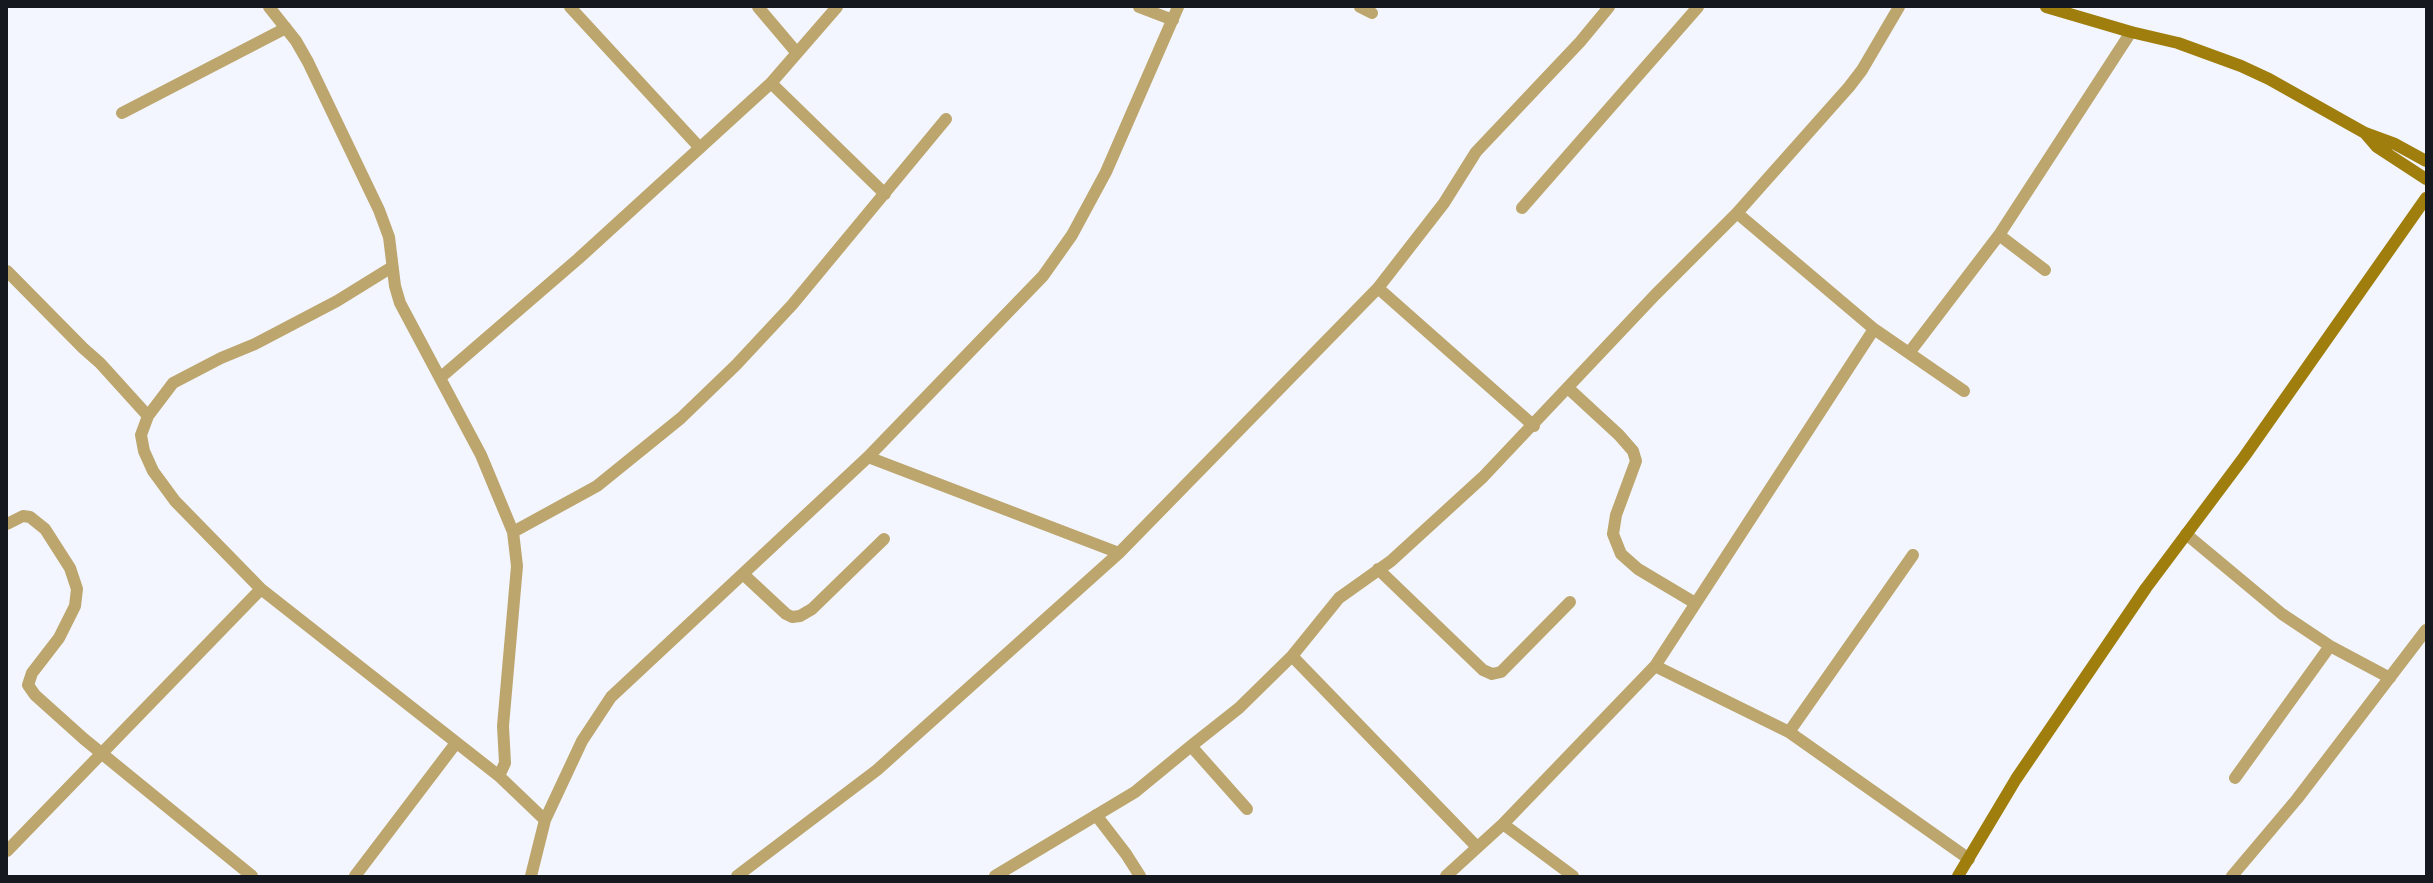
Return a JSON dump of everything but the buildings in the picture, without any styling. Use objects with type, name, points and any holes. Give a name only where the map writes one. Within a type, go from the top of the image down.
[{"type":"main road","points":[[2046,7],[2131,32],[2178,43],[2241,66],[2269,79],[2364,133],[2395,144],[2426,161]]},
{"type":"main road","points":[[2364,133],[2377,147],[2426,179]]},
{"type":"main road","points":[[1958,876],[2020,773],[2146,588],[2311,363],[2426,198]]},
{"type":"street","points":[[269,7],[286,28],[308,62],[379,210],[389,237],[392,267],[400,302],[481,455],[513,532],[517,566],[504,726],[505,763],[499,776]]},
{"type":"street","points":[[570,7],[700,148]]},
{"type":"street","points":[[758,7],[797,53]]},
{"type":"street","points":[[440,378],[578,259],[771,83],[837,7]]},
{"type":"street","points":[[1139,7],[1173,20]]},
{"type":"street","points":[[531,876],[545,820],[582,740],[611,697],[868,457],[1024,297],[1057,257],[1072,235],[1106,172],[1178,7]]},
{"type":"street","points":[[1360,7],[1372,13]]},
{"type":"street","points":[[737,876],[877,770],[1119,553],[1378,288],[1444,203],[1476,152],[1580,42],[1609,7]]},
{"type":"street","points":[[1522,208],[1698,7]]},
{"type":"street","points":[[995,876],[1135,792],[1238,708],[1292,656],[1339,598],[1378,569],[1437,521],[1534,426],[1655,295],[1736,213],[1849,87],[1862,70],[1899,7]]},
{"type":"street","points":[[122,113],[286,28]]},
{"type":"street","points":[[1909,353],[1999,235],[2131,32]]},
{"type":"street","points":[[771,83],[885,194]]},
{"type":"street","points":[[513,532],[597,486],[681,418],[736,365],[792,305],[946,119]]},
{"type":"street","points":[[1736,213],[1874,329],[1964,391]]},
{"type":"street","points":[[1999,235],[2045,270]]},
{"type":"street","points":[[392,267],[337,301],[255,344],[221,358],[173,383],[148,416],[140,435],[144,451],[153,471],[175,501],[261,589],[499,776],[545,820]]},
{"type":"street","points":[[7,271],[83,348],[100,363],[148,416]]},
{"type":"street","points":[[1378,288],[1534,426]]},
{"type":"street","points":[[1446,876],[1503,824],[1655,666],[1874,329]]},
{"type":"street","points":[[1568,388],[1619,435],[1632,451],[1636,461],[1616,515],[1613,534],[1621,554],[1638,569],[1695,603]]},
{"type":"street","points":[[868,457],[1119,553]]},
{"type":"street","points":[[7,524],[23,516],[30,517],[45,529],[70,568],[77,589],[75,606],[59,638],[32,673],[28,685],[35,695],[84,739],[103,753],[248,875]]},
{"type":"street","points":[[2186,534],[2263,599],[2330,646],[2390,678]]},
{"type":"street","points":[[743,574],[786,614],[792,617],[800,616],[812,609],[884,539]]},
{"type":"street","points":[[1789,732],[1913,555]]},
{"type":"street","points":[[1378,569],[1483,670],[1492,674],[1501,672],[1570,602]]},
{"type":"street","points":[[9,844],[103,753],[261,589]]},
{"type":"street","points":[[2232,876],[2297,799],[2426,630]]},
{"type":"street","points":[[2235,778],[2330,646]]},
{"type":"street","points":[[1292,656],[1477,848]]},
{"type":"street","points":[[1655,666],[1789,732],[1969,859]]},
{"type":"street","points":[[355,876],[456,743]]},
{"type":"street","points":[[1191,746],[1247,809]]},
{"type":"street","points":[[1096,815],[1126,854],[1140,876]]},
{"type":"street","points":[[1503,824],[1573,876]]}]
